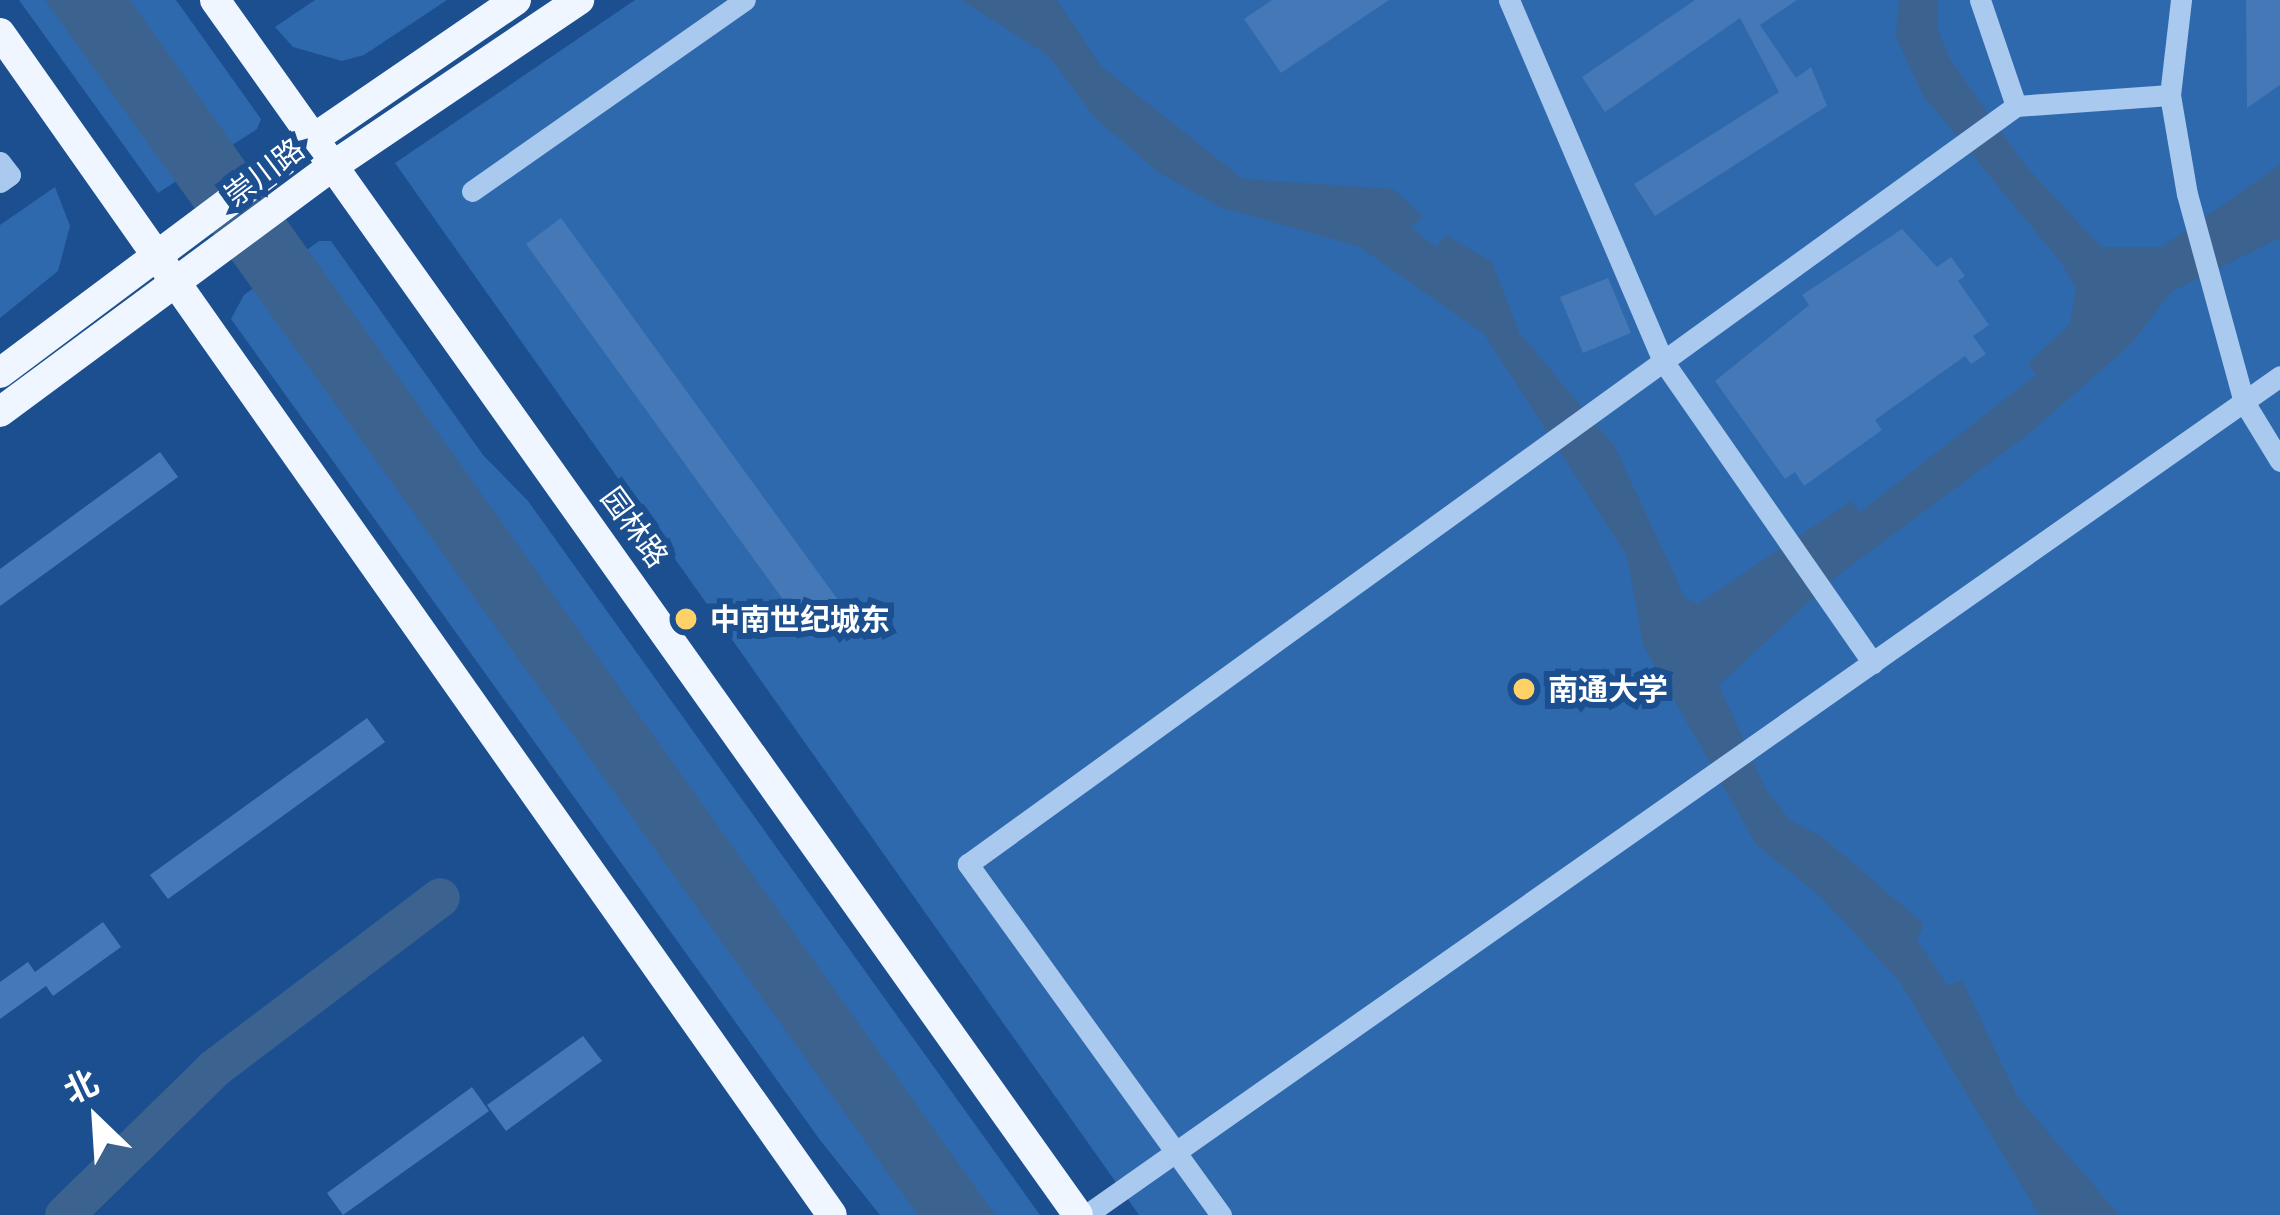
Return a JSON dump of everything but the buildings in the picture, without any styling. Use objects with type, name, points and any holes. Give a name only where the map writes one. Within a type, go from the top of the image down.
[{"type":"main road","name":"园林路","points":[[215,0],[1082,1215]]},
{"type":"main road","name":"崇川路","points":[[0,373],[313,139],[516,0]]},
{"type":"main road","name":"崇川路","points":[[0,412],[333,166],[579,0]]},
{"type":"main road","points":[[0,33],[832,1215]]},
{"type":"street","points":[[472,190],[745,0]]},
{"type":"street","points":[[1509,0],[1663,362],[1874,663]]},
{"type":"street","points":[[1980,0],[2007,112]]},
{"type":"street","points":[[2181,0],[2170,94],[2195,225],[2244,402],[2280,461]]},
{"type":"street","points":[[1221,1215],[968,864],[2007,112],[2170,94]]},
{"type":"street","points":[[0,162],[10,175],[0,182]]},
{"type":"street","points":[[1082,1215],[1177,1154],[2280,376]]},
{"type":"shaded area","points":[[19,0],[176,0],[261,119],[257,129],[158,193]]},
{"type":"shaded area","points":[[45,0],[130,0],[995,1215],[918,1215]]},
{"type":"shaded area","points":[[315,0],[447,0],[364,55],[342,61],[293,47],[275,27]]},
{"type":"shaded area","name":"南通大学","points":[[635,0],[2280,0],[2280,1215],[1139,1215],[395,163]]},
{"type":"shaded area","points":[[961,0],[1057,0],[1101,66],[1243,179],[1393,189],[1423,217],[1411,227],[1436,247],[1446,235],[1492,262],[1519,332],[1615,447],[1685,598],[1698,604],[1851,501],[1860,512],[2036,375],[2028,363],[2070,324],[2076,289],[2063,265],[1922,94],[1896,37],[1899,0],[1938,0],[1937,27],[1951,61],[2025,165],[2101,247],[2162,247],[2280,165],[2280,238],[2171,292],[2132,343],[2031,432],[1836,577],[1719,685],[1766,790],[1790,820],[1821,836],[1924,924],[1917,940],[1948,986],[1962,980],[2017,1096],[2119,1215],[2039,1215],[1900,982],[1822,898],[1756,844],[1643,645],[1627,556],[1484,334],[1358,246],[1220,207],[1158,172],[1094,117],[1049,56]]},
{"type":"shaded area","points":[[55,187],[70,226],[58,271],[0,318],[0,225]]},
{"type":"shaded area","points":[[319,241],[331,241],[483,455],[528,501],[1040,1215],[880,1215],[820,1140],[231,319],[244,295]]},
{"type":"waterway","points":[[64,1215],[214,1068],[440,897]]},
{"type":"place","name":"中南世纪城东","points":[[686,619]]},
{"type":"place","name":"南通大学","points":[[1524,689]]}]
